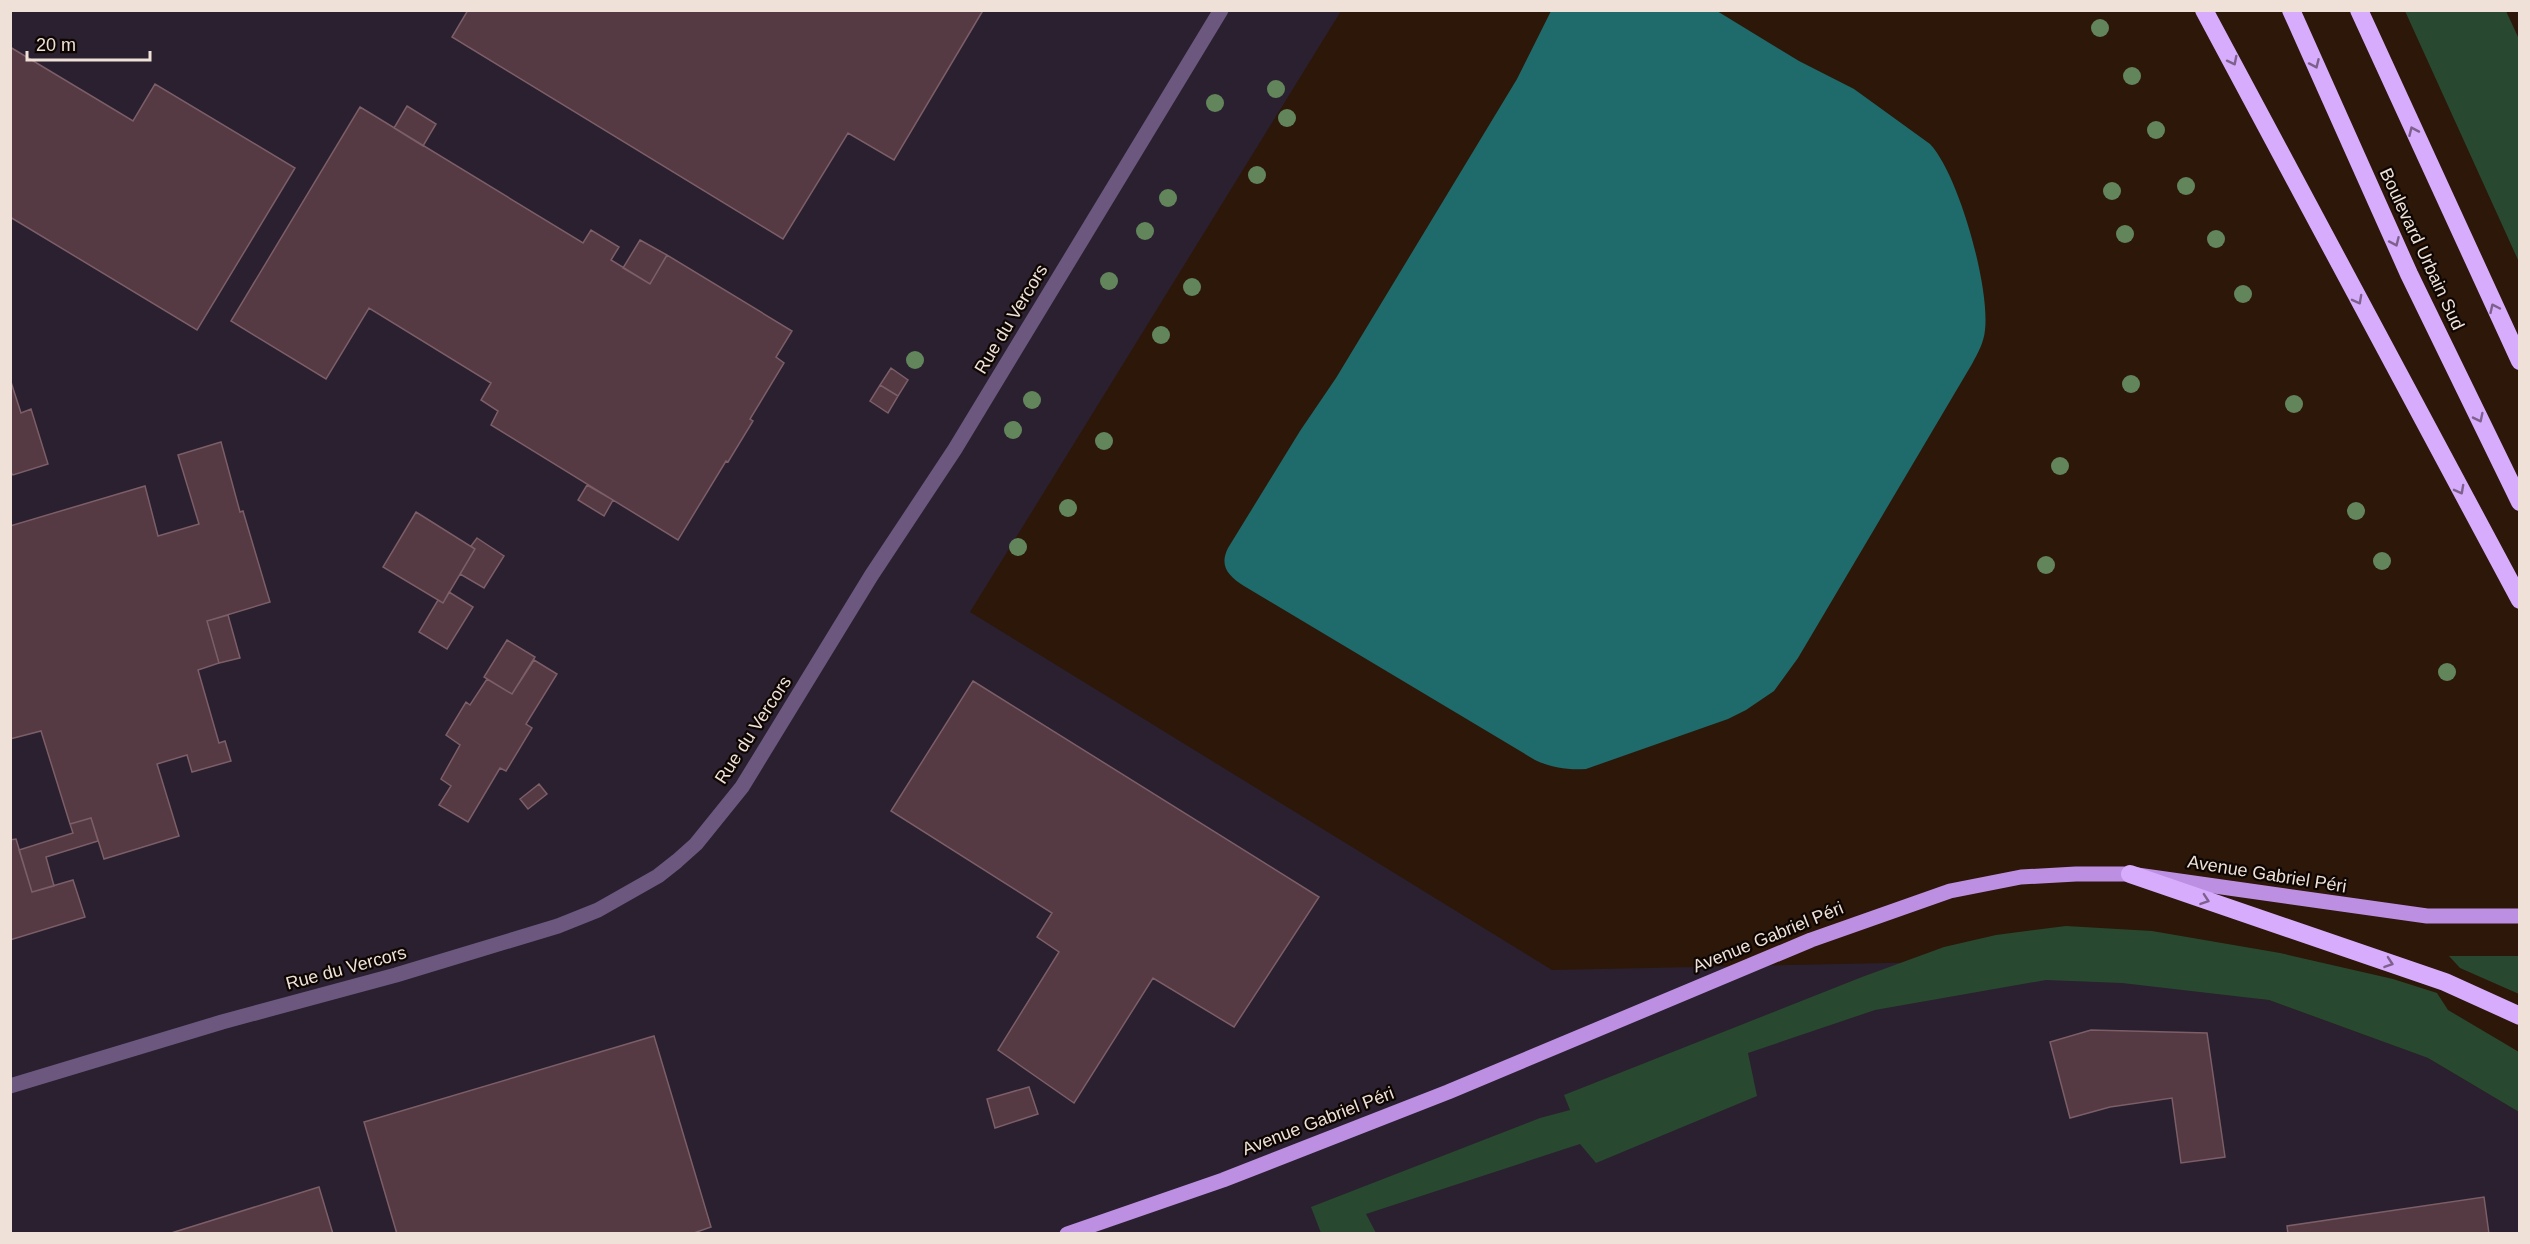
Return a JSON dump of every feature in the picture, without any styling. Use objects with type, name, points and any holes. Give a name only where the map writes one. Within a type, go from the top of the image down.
[{"type":"highway","points":[[2204,10],[2520,600]]},
{"type":"highway","name":"Boulevard Urbain Sud","points":[[2291,10],[2409,274],[2520,502]]},
{"type":"highway","points":[[2359,10],[2520,361]]},
{"type":"highway","points":[[2130,874],[2445,982],[2520,1016]]},
{"type":"main road","name":"Avenue Gabriel Péri","points":[[1067,1233],[1223,1179],[1448,1092],[1811,939],[1950,891],[2021,877],[2130,874],[2427,916],[2520,916]]},
{"type":"street","name":"Rue du Vercors","points":[[10,1086],[222,1022],[396,975],[558,926],[598,910],[658,876],[677,861],[696,844],[742,787],[871,576],[955,449],[1221,10]]},
{"type":"shaded area","points":[[10,11],[1341,11],[970,612],[1552,970],[1985,961],[2269,1000],[2428,1058],[2519,1112],[2519,1233],[11,1233]]},
{"type":"green space","points":[[2405,11],[2506,11],[2519,39],[2519,262]]},
{"type":"green space","points":[[2066,926],[2152,931],[2280,953],[2393,979],[2437,993],[2448,1010],[2519,1052],[2519,1112],[2428,1058],[2269,1000],[2122,983],[2046,980],[1875,1010],[1748,1053],[1757,1096],[1596,1163],[1580,1144],[1366,1214],[1376,1233],[1321,1233],[1311,1207],[1540,1118],[1570,1110],[1564,1095],[1862,977],[1944,947],[1996,935]]},
{"type":"green space","points":[[2449,956],[2519,956],[2519,994],[2460,968]]},
{"type":"water","points":[[1551,11],[1717,11],[1799,61],[1854,89],[1930,144],[1941,159],[1952,180],[1970,232],[1983,287],[1985,311],[1983,339],[1972,364],[1798,658],[1774,691],[1728,719],[1586,769],[1560,768],[1535,760],[1244,586],[1233,578],[1224,560],[1228,548],[1300,431],[1336,378],[1517,79]]},
{"type":"building","points":[[468,10],[980,10],[982,12],[894,160],[848,133],[783,239],[452,37]]},
{"type":"building","points":[[10,47],[133,121],[155,84],[295,168],[197,330],[10,217]]},
{"type":"building","points":[[407,106],[436,124],[423,146],[394,128]]},
{"type":"building","points":[[360,107],[583,243],[591,230],[619,247],[611,260],[650,284],[667,255],[792,331],[776,357],[784,363],[750,419],[753,421],[678,540],[491,425],[498,411],[481,400],[491,383],[369,308],[326,379],[231,321]]},
{"type":"building","points":[[640,240],[667,255],[650,284],[623,268]]},
{"type":"building","points":[[891,368],[908,380],[898,396],[880,385]]},
{"type":"building","points":[[10,379],[21,413],[31,409],[48,464],[13,475],[10,472]]},
{"type":"building","points":[[880,385],[898,396],[888,413],[870,401]]},
{"type":"building","points":[[221,442],[240,512],[243,511],[270,602],[207,621],[219,663],[198,670],[219,743],[225,741],[231,761],[192,772],[187,755],[157,764],[179,836],[104,859],[91,818],[70,824],[41,731],[10,739],[10,526],[145,486],[158,536],[199,524],[178,455]]},
{"type":"building","points":[[587,485],[613,500],[604,516],[578,500]]},
{"type":"building","points":[[416,512],[475,549],[443,603],[383,567]]},
{"type":"building","points":[[477,538],[504,556],[484,588],[460,574],[475,549],[471,546]]},
{"type":"building","points":[[449,592],[473,607],[447,649],[419,632],[438,600],[443,603]]},
{"type":"building","points":[[228,615],[240,658],[219,663],[207,621]]},
{"type":"building","points":[[507,640],[535,657],[512,694],[484,677]]},
{"type":"building","points":[[534,660],[557,674],[526,724],[532,728],[506,771],[500,768],[468,822],[439,805],[451,786],[441,779],[460,745],[446,735],[466,702],[470,705],[487,679],[512,694]]},
{"type":"building","points":[[973,681],[1319,897],[1234,1027],[1153,978],[1074,1103],[998,1050],[1059,952],[1037,937],[1052,913],[891,811]]},
{"type":"building","points":[[539,784],[547,794],[528,809],[520,799]]},
{"type":"building","points":[[91,818],[98,841],[46,857],[54,886],[32,892],[19,850],[73,833],[70,824]]},
{"type":"building","points":[[16,839],[32,892],[73,880],[85,917],[10,940],[10,840]]},
{"type":"building","points":[[2091,1030],[2207,1033],[2225,1157],[2181,1163],[2172,1098],[2110,1107],[2070,1118],[2050,1042]]},
{"type":"building","points":[[654,1036],[711,1227],[691,1234],[397,1234],[364,1122]]},
{"type":"building","points":[[1029,1087],[1038,1114],[995,1128],[987,1099]]},
{"type":"building","points":[[319,1187],[333,1234],[168,1234]]},
{"type":"building","points":[[2484,1197],[2489,1234],[2288,1234],[2287,1226]]}]
